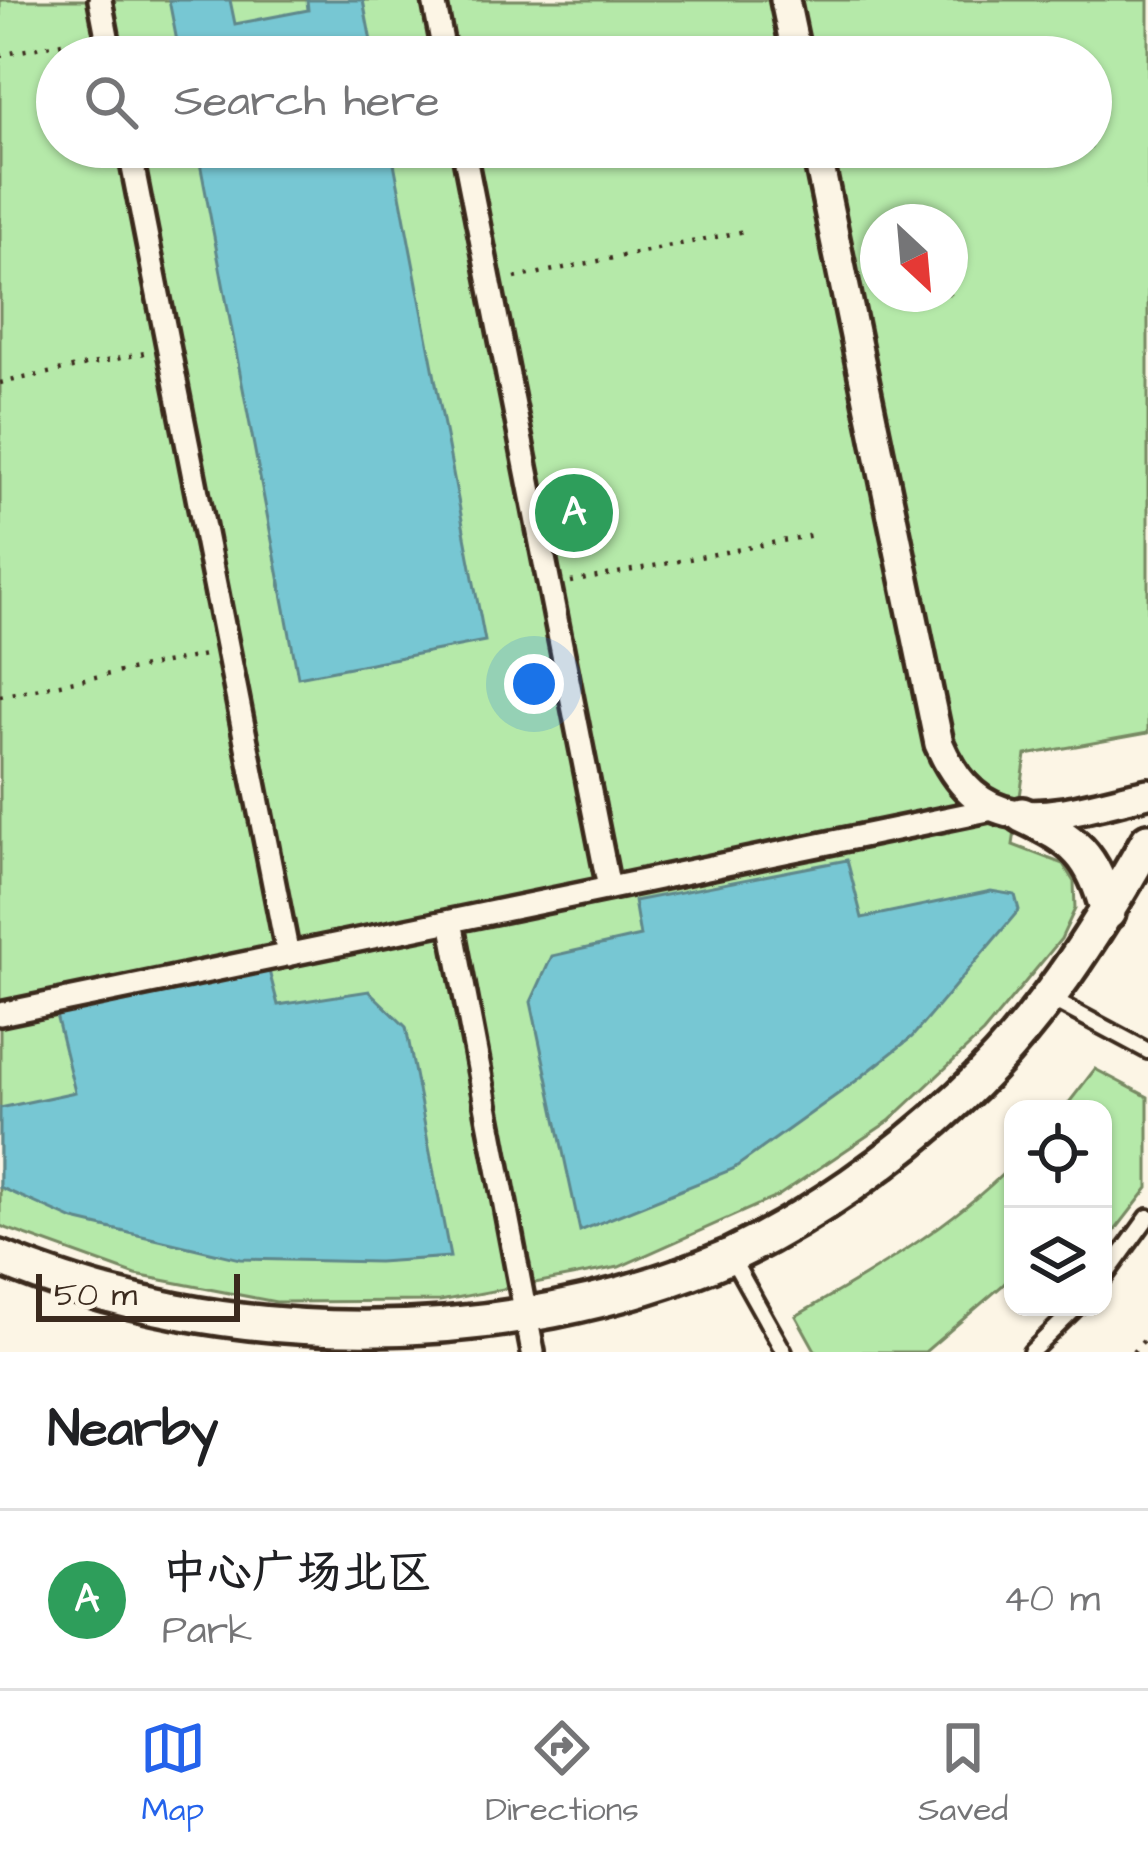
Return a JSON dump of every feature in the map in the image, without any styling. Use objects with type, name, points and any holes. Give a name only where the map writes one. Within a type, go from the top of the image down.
[{"type":"street","points":[[100,0],[106,34]]},
{"type":"street","points":[[434,0],[441,36]]},
{"type":"street","points":[[785,0],[793,36]]},
{"type":"street","points":[[133,168],[288,955]]},
{"type":"street","points":[[467,168],[609,888]]},
{"type":"street","points":[[820,168],[939,744],[952,773],[970,795],[1078,847],[1094,865],[1108,912]]},
{"type":"street","points":[[0,1014],[609,888],[1007,812],[1059,812],[1148,794]]},
{"type":"street","points":[[0,1258],[131,1308],[218,1330],[320,1339],[530,1336],[588,1306],[730,1256],[825,1201],[908,1143],[962,1095],[1049,998],[1108,912],[1148,841]]},
{"type":"street","points":[[451,921],[530,1336]]},
{"type":"lane","points":[[1049,998],[1148,1051]]},
{"type":"lane","points":[[1112,1267],[1148,1217]]},
{"type":"lane","points":[[730,1256],[784,1352]]},
{"type":"lane","points":[[1031,1352],[1068,1316]]},
{"type":"path","points":[[96,36],[106,34]]},
{"type":"path","points":[[0,56],[36,49]]},
{"type":"path","points":[[490,283],[750,230]]},
{"type":"path","points":[[0,383],[169,349]]},
{"type":"path","points":[[550,586],[813,535]]},
{"type":"path","points":[[0,696],[228,650]]},
{"type":"path","points":[[1133,1352],[1148,1336]]},
{"type":"green space","points":[[0,0],[1148,0],[1148,733],[1026,755],[1013,845],[1063,864],[1074,882],[1075,909],[1061,939],[983,1033],[889,1121],[778,1196],[619,1267],[440,1301],[276,1302],[136,1275],[0,1226]]},
{"type":"green space","points":[[1095,1069],[1148,1097],[1148,1188],[1112,1234],[1112,1100],[1071,1100]]},
{"type":"green space","points":[[1004,1173],[1003,1285],[925,1352],[816,1352],[796,1316],[882,1265]]},
{"type":"water","points":[[169,0],[230,0],[235,24],[308,10],[307,0],[363,0],[370,36],[176,36]]},
{"type":"water","points":[[201,168],[395,168],[485,641],[298,677]]},
{"type":"water","points":[[847,860],[862,918],[991,891],[1015,895],[1019,910],[912,1037],[856,1081],[733,1169],[580,1231],[531,1002],[552,956],[640,936],[634,901]]},
{"type":"water","points":[[269,971],[278,1005],[369,991],[406,1027],[450,1257],[378,1262],[240,1259],[74,1220],[0,1187],[0,1108],[75,1092],[56,1015]]},
{"type":"place","name":"中心广场北区","points":[[574,513]]}]
